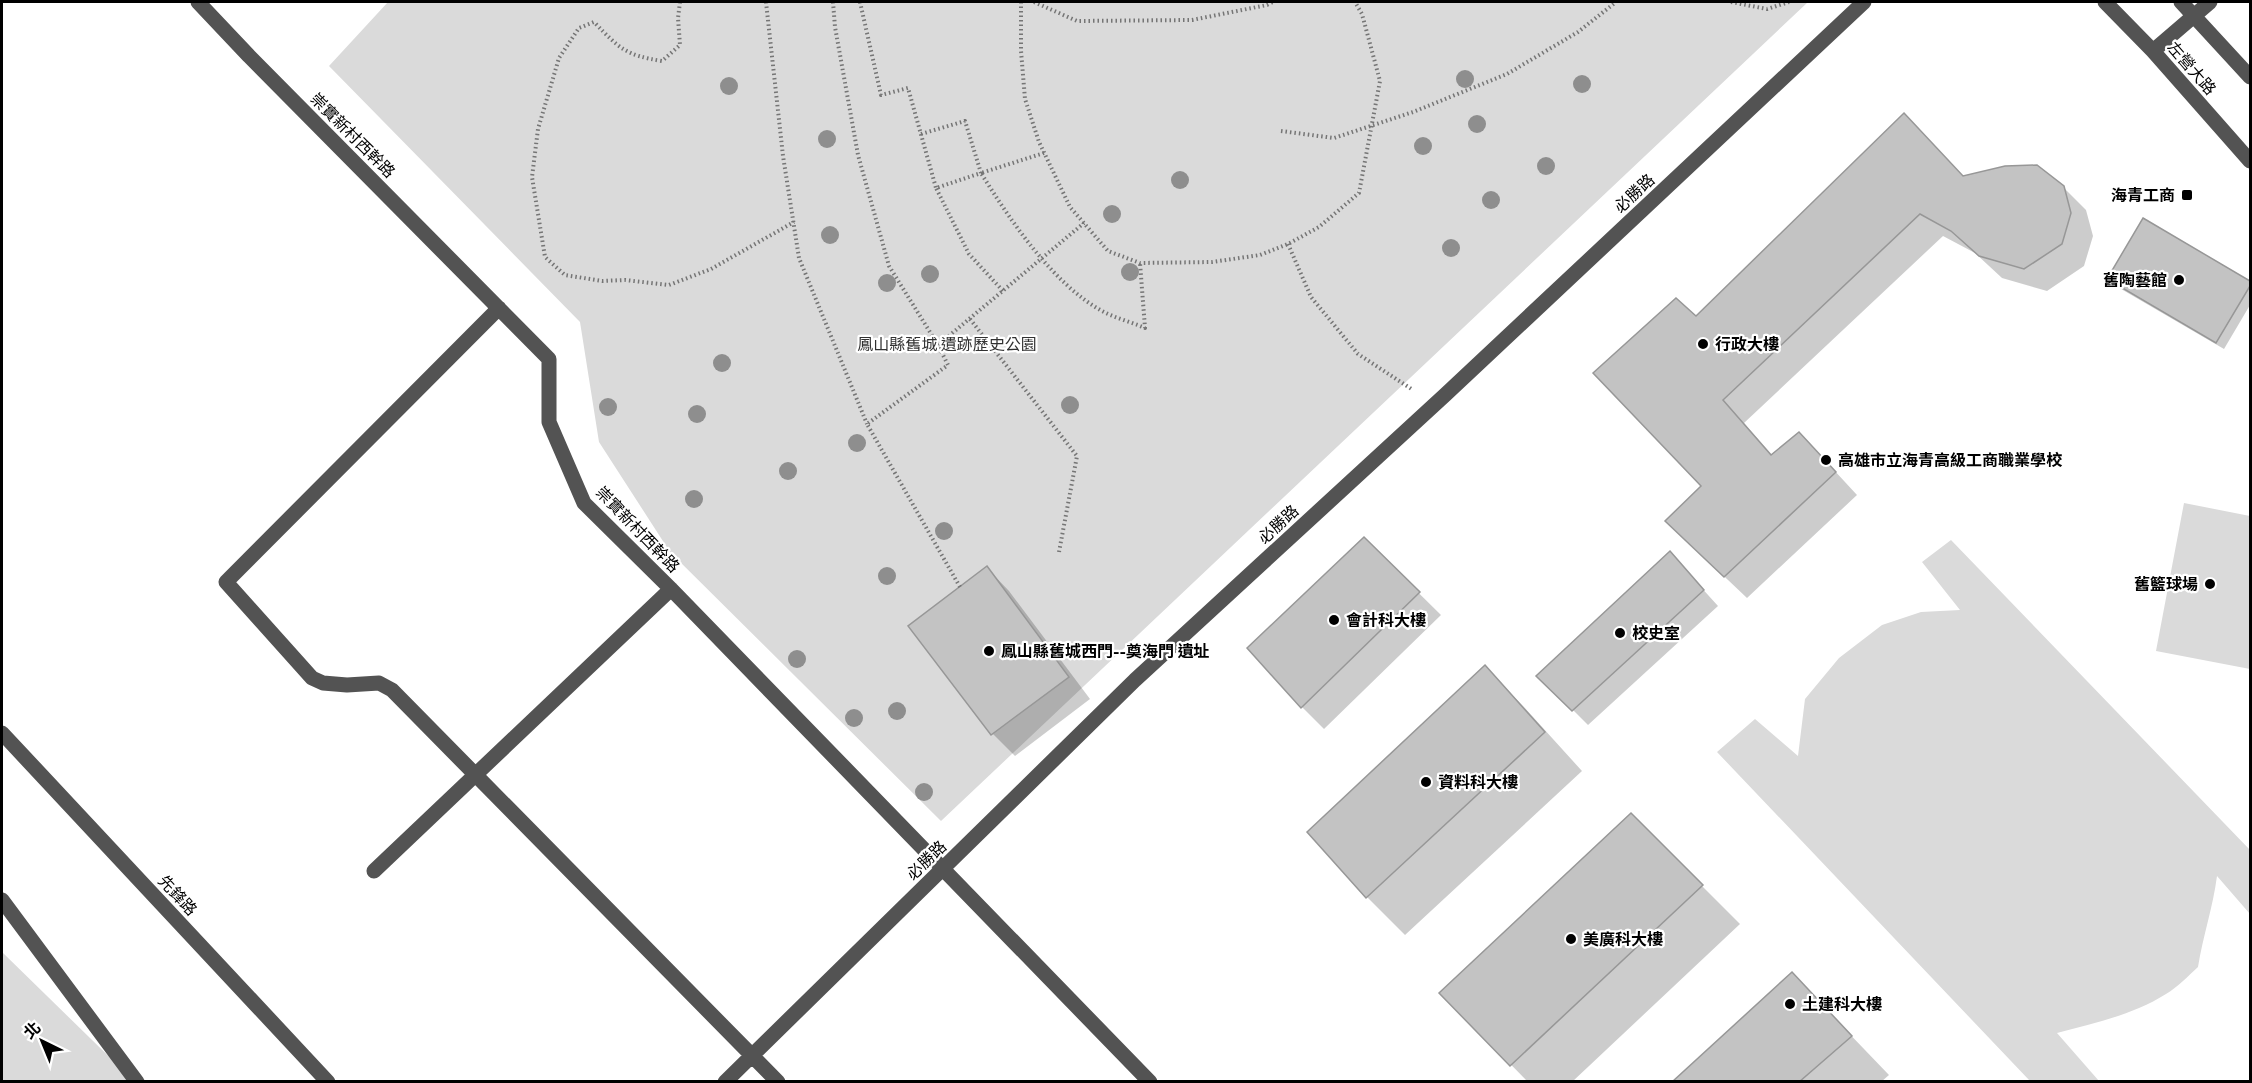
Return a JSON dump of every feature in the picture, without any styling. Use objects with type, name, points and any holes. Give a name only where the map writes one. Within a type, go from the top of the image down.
[{"type":"street","name":"崇實新村西幹路","points":[[198,2],[257,65],[549,359],[549,422],[584,503],[944,868],[1150,1082]]},
{"type":"street","name":"必勝路","points":[[725,1082],[1135,680],[1864,2]]},
{"type":"street","name":"左營大路","points":[[2105,2],[2153,51],[2250,161]]},
{"type":"street","points":[[2181,2],[2250,76]]},
{"type":"street","points":[[2153,51],[2210,2]]},
{"type":"street","points":[[499,308],[226,582],[312,678],[323,683],[347,685],[379,683],[393,690],[778,1082]]},
{"type":"street","points":[[374,871],[671,589]]},
{"type":"street","name":"先鋒路","points":[[2,733],[328,1082]]},
{"type":"street","points":[[2,900],[137,1082]]},
{"type":"path","points":[[680,2],[678,18],[680,45],[662,61],[634,56],[615,44],[594,22],[579,28],[559,58],[538,129],[532,177],[545,257],[565,274],[602,281],[625,280],[669,285],[711,269],[794,222]]},
{"type":"path","points":[[766,2],[783,156],[799,258],[867,424],[960,587]]},
{"type":"path","points":[[833,2],[835,27],[858,156],[890,266],[948,365],[867,424]]},
{"type":"path","points":[[860,2],[881,95],[908,88],[936,188],[969,254],[1004,291]]},
{"type":"path","points":[[1021,2],[1025,99],[1044,153],[1070,207],[1108,251],[1140,263],[1212,262],[1260,255],[1288,244],[1319,227],[1359,193],[1374,125],[1380,81],[1362,14],[1355,2]]},
{"type":"path","points":[[1034,2],[1077,21],[1192,20],[1273,2]]},
{"type":"path","points":[[1281,131],[1334,138],[1413,112],[1507,74],[1578,32],[1616,2]]},
{"type":"path","points":[[1731,2],[1767,9],[1789,2]]},
{"type":"path","points":[[921,135],[965,121],[981,173],[1008,217],[1062,281],[1101,311],[1145,328],[1140,263]]},
{"type":"path","points":[[936,188],[1044,153]]},
{"type":"path","points":[[938,345],[1084,223]]},
{"type":"path","points":[[1288,244],[1311,297],[1358,354],[1413,390],[1432,406]]},
{"type":"path","points":[[970,319],[1077,456],[1059,552]]},
{"type":"green space","name":"鳳山縣舊城 遺跡歷史公園","points":[[388,2],[1808,2],[941,821],[670,552],[599,442],[580,322],[329,66]]},
{"type":"green space","name":"舊籃球場","points":[[2184,503],[2250,516],[2250,669],[2156,651]]},
{"type":"green space","points":[[1951,540],[2250,850],[2250,914],[2217,876],[2198,967],[2179,985],[2140,1008],[2057,1033],[2099,1081],[2030,1081],[1717,752],[1755,719],[1798,756],[1805,699],[1839,658],[1882,625],[1921,612],[1960,610],[1922,562]]},
{"type":"green space","points":[[2,952],[134,1081],[2,1081]]},
{"type":"building","name":"行政大樓","points":[[1904,113],[1963,176],[2005,166],[2037,165],[2064,186],[2071,213],[2062,244],[2024,269],[1979,256],[1951,231],[1920,214],[1723,400],[1771,455],[1799,432],[1836,472],[1724,577],[1665,521],[1701,486],[1593,373],[1676,298],[1696,316]]},
{"type":"building","name":"舊陶藝館","points":[[2143,218],[2250,281],[2250,286],[2216,343],[2107,279]]},
{"type":"building","name":"會計科大樓","points":[[1364,537],[1420,592],[1301,708],[1247,648]]},
{"type":"building","name":"校史室","points":[[1670,551],[1704,590],[1572,711],[1536,676]]},
{"type":"building","name":"鳳山縣舊城西門--奠海門 遺址","points":[[987,566],[1069,677],[991,735],[908,626]]},
{"type":"building","name":"資料科大樓","points":[[1485,665],[1545,732],[1366,898],[1307,832]]},
{"type":"building","name":"美廣科大樓","points":[[1631,813],[1703,885],[1510,1066],[1439,993]]},
{"type":"building","name":"土建科大樓","points":[[1792,972],[1852,1036],[1799,1082],[1672,1082]]},
{"type":"place","name":"海青工商","points":[[2187,195]]},
{"type":"place","name":"舊陶藝館","points":[[2179,280]]},
{"type":"place","name":"行政大樓","points":[[1703,344]]},
{"type":"place","name":"高雄市立海青高級工商職業學校","points":[[1826,460]]},
{"type":"place","name":"舊籃球場","points":[[2210,584]]},
{"type":"place","name":"會計科大樓","points":[[1334,620]]},
{"type":"place","name":"校史室","points":[[1620,633]]},
{"type":"place","name":"鳳山縣舊城西門--奠海門 遺址","points":[[989,651]]},
{"type":"place","name":"資料科大樓","points":[[1426,782]]},
{"type":"place","name":"美廣科大樓","points":[[1571,939]]},
{"type":"place","name":"土建科大樓","points":[[1790,1004]]}]
